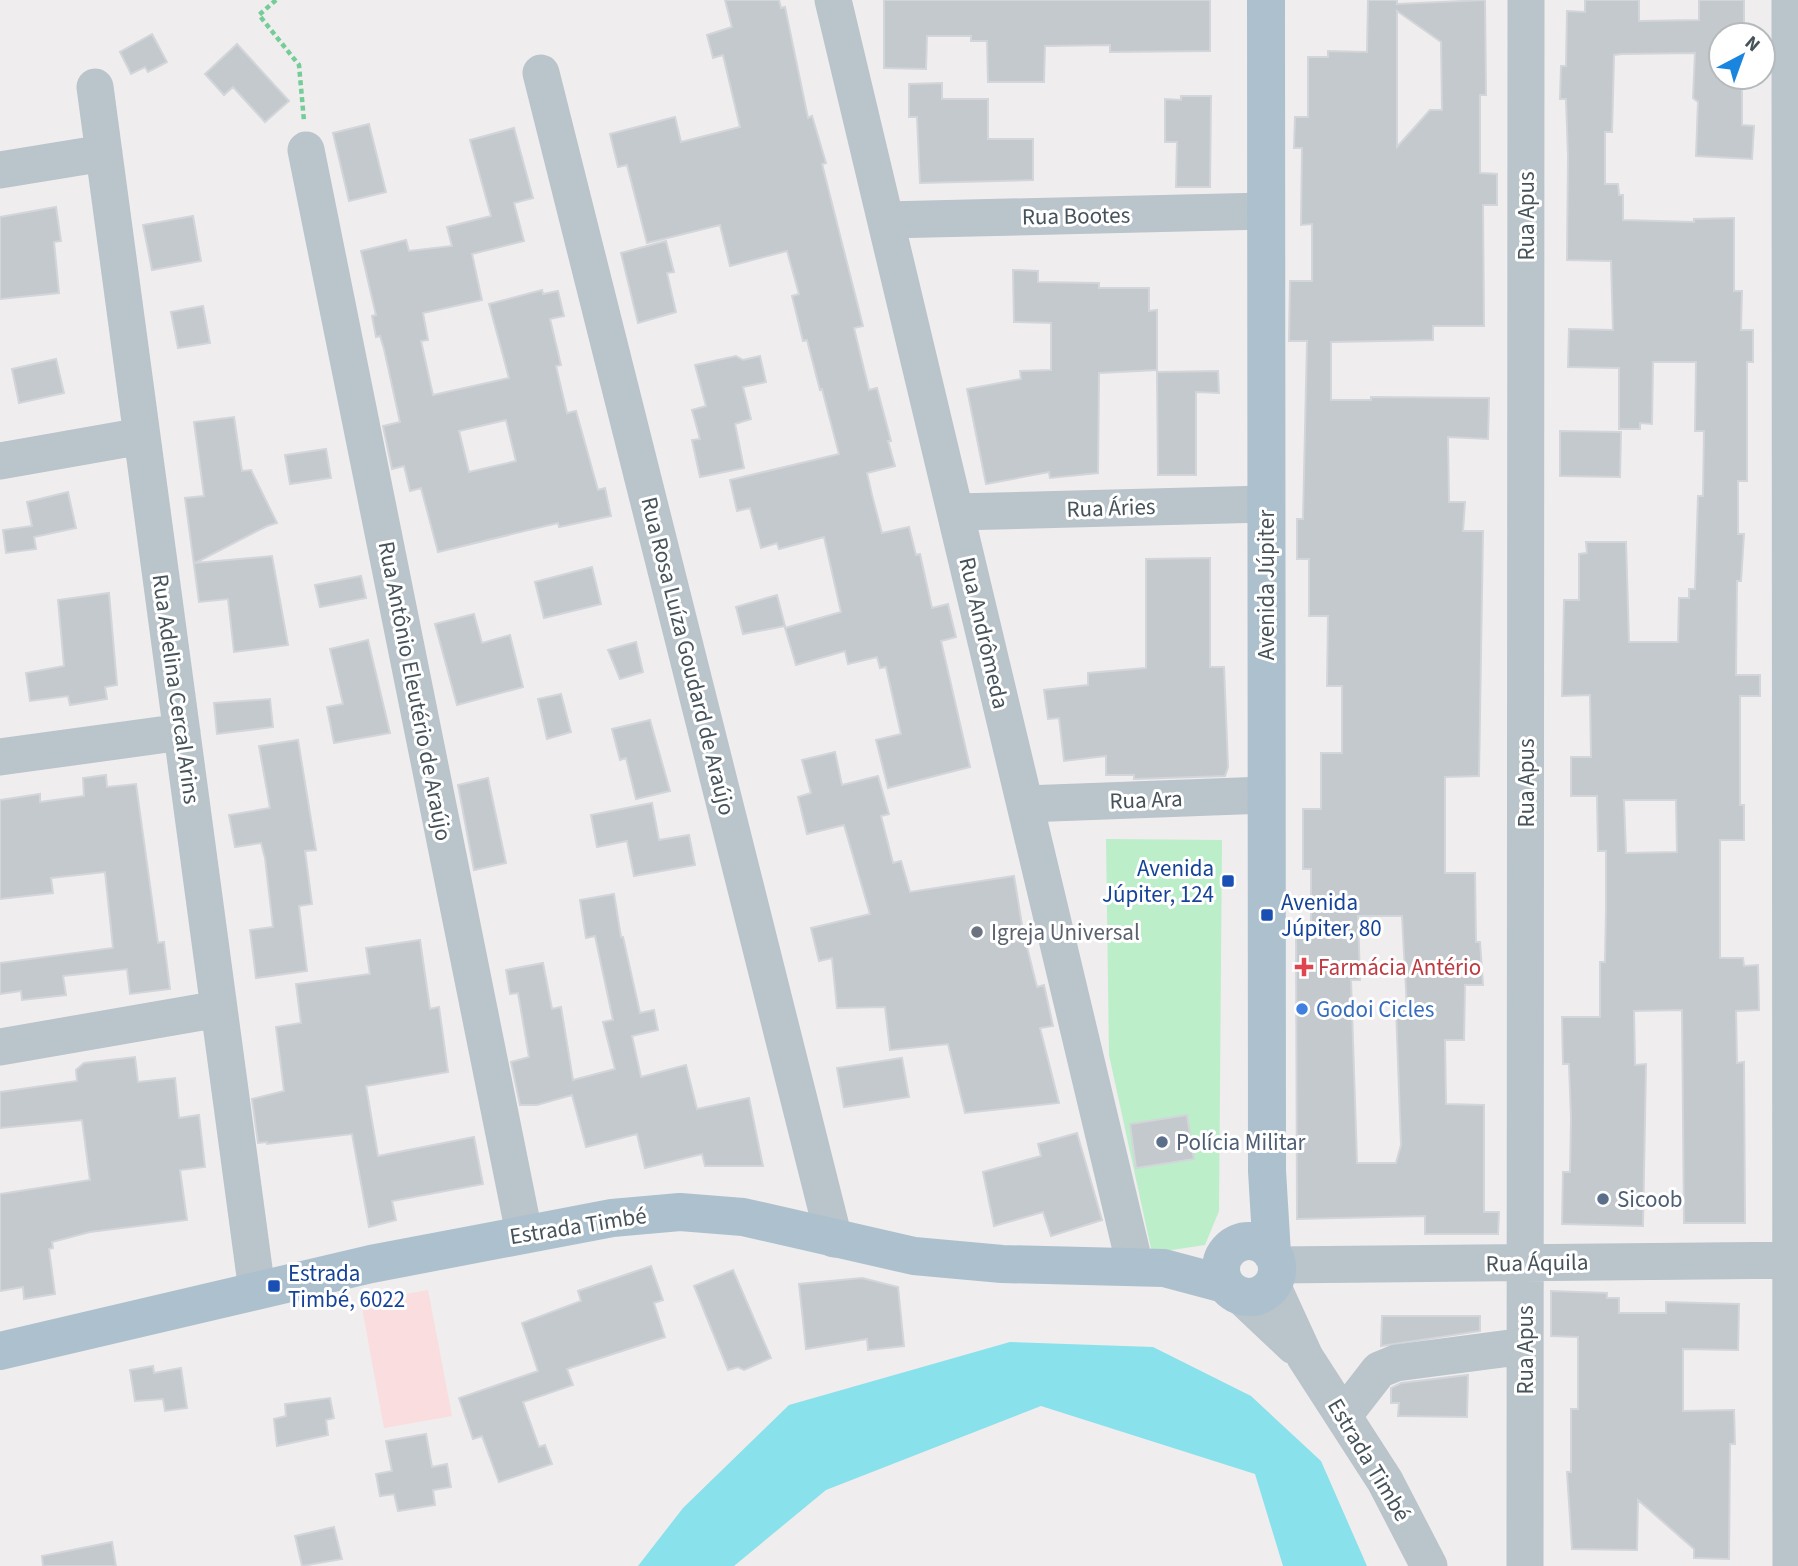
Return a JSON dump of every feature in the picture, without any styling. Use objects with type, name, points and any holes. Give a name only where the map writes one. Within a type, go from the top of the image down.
[{"type":"main road","name":"Avenida Júpiter","points":[[1249,1270],[1267,1171],[1266,0]]},
{"type":"main road","name":"Estrada Timbé","points":[[0,1351],[371,1264],[524,1233],[612,1219],[680,1212],[743,1217],[834,1239],[963,1262],[1249,1270]]},
{"type":"street","name":"Rua Andrômeda","points":[[833,0],[1025,804],[1149,1267]]},
{"type":"street","name":"Rua Apus","points":[[1525,1566],[1526,0]]},
{"type":"street","points":[[1790,0],[1794,1260],[1791,1566]]},
{"type":"street","name":"Rua Rosa Luíza Goudard de Araújo","points":[[541,73],[834,1239]]},
{"type":"street","name":"Rua Adelina Cercal Arins","points":[[95,87],[257,1291]]},
{"type":"street","name":"Rua Antônio Eleutério de Araújo","points":[[306,150],[524,1233]]},
{"type":"street","points":[[0,170],[104,153]]},
{"type":"street","name":"Rua Bootes","points":[[886,220],[1266,211]]},
{"type":"street","points":[[0,461],[142,436]]},
{"type":"street","name":"Rua Áries","points":[[956,512],[1266,504]]},
{"type":"street","points":[[0,757],[182,732]]},
{"type":"street","name":"Rua Ara","points":[[1025,804],[1266,795]]},
{"type":"street","points":[[0,1047],[219,1009]]},
{"type":"street","name":"Rua Áquila","points":[[1249,1270],[1794,1260]]},
{"type":"street","name":"Estrada Timbé","points":[[1249,1270],[1385,1481],[1429,1566]]},
{"type":"street","points":[[1344,1415],[1379,1370],[1396,1363],[1525,1346]]},
{"type":"path","points":[[276,0],[259,15],[299,65],[306,150]]},
{"type":"shaded area","points":[[428,1290],[452,1416],[384,1428],[361,1302]]},
{"type":"green space","points":[[1106,839],[1222,840],[1219,1211],[1205,1245],[1152,1253],[1109,1055]]},
{"type":"water","points":[[1010,1342],[1153,1347],[1251,1396],[1321,1461],[1367,1566],[1283,1566],[1255,1474],[1041,1406],[826,1490],[734,1566],[638,1566],[683,1508],[789,1405]]},
{"type":"building","points":[[725,0],[779,0],[781,8],[785,7],[808,118],[812,116],[826,163],[822,164],[863,326],[854,328],[869,390],[877,388],[891,441],[888,441],[895,466],[867,473],[872,495],[882,533],[909,527],[916,555],[920,554],[932,608],[948,604],[956,637],[941,641],[970,767],[888,788],[876,740],[901,734],[886,667],[880,668],[877,657],[848,664],[845,651],[796,665],[785,628],[841,612],[824,537],[779,549],[777,543],[761,548],[750,508],[737,511],[730,480],[839,454],[807,340],[803,341],[792,296],[799,294],[787,251],[730,266],[720,225],[647,243],[627,165],[618,167],[610,134],[675,117],[681,142],[740,127],[723,55],[713,58],[707,35],[732,27]]},
{"type":"building","points":[[884,0],[1210,0],[1210,51],[1110,52],[1110,45],[1045,46],[1044,82],[988,82],[987,41],[971,41],[971,36],[927,36],[926,69],[884,68]]},
{"type":"building","points":[[1368,0],[1397,0],[1397,4],[1485,0],[1486,95],[1480,95],[1480,173],[1497,174],[1497,205],[1483,205],[1484,326],[1433,326],[1433,340],[1331,342],[1331,400],[1371,400],[1371,397],[1489,398],[1488,439],[1448,437],[1449,502],[1465,502],[1463,531],[1483,531],[1479,776],[1445,777],[1445,873],[1475,873],[1476,942],[1480,942],[1483,985],[1465,985],[1464,1040],[1445,1040],[1446,1104],[1484,1105],[1484,1212],[1499,1212],[1498,1234],[1425,1234],[1425,1216],[1297,1219],[1296,923],[1311,923],[1311,869],[1303,869],[1303,809],[1321,809],[1321,753],[1342,753],[1342,686],[1327,686],[1328,616],[1309,616],[1309,559],[1297,559],[1297,519],[1303,519],[1307,341],[1289,341],[1290,281],[1312,281],[1312,224],[1301,225],[1302,148],[1294,148],[1295,117],[1308,117],[1308,57],[1328,57],[1328,51],[1367,52]],"holes":[[[1397,11],[1441,42],[1442,110],[1430,110],[1397,147]],[[1358,916],[1402,916],[1407,1008],[1396,1008],[1401,1145],[1396,1163],[1357,1163],[1351,980],[1360,980]]]},
{"type":"building","points":[[1585,0],[1639,0],[1639,21],[1699,20],[1699,0],[1744,0],[1744,21],[1707,21],[1707,91],[1742,91],[1742,125],[1754,126],[1752,159],[1696,156],[1698,102],[1693,98],[1695,53],[1614,55],[1612,132],[1605,132],[1605,184],[1618,184],[1619,195],[1623,195],[1623,220],[1694,222],[1694,219],[1734,218],[1734,291],[1742,291],[1741,330],[1753,330],[1753,362],[1747,362],[1747,481],[1738,481],[1738,534],[1744,534],[1741,581],[1737,581],[1736,675],[1760,675],[1760,696],[1740,696],[1740,805],[1744,805],[1744,840],[1720,840],[1720,958],[1743,958],[1744,966],[1758,965],[1759,1010],[1736,1011],[1737,1063],[1744,1062],[1745,1223],[1684,1223],[1682,1010],[1634,1011],[1635,1065],[1646,1064],[1643,1226],[1562,1224],[1563,1172],[1570,1172],[1571,1118],[1569,1064],[1563,1064],[1562,1017],[1600,1017],[1600,962],[1605,962],[1606,909],[1606,851],[1598,851],[1597,796],[1571,796],[1571,757],[1591,757],[1590,695],[1562,696],[1564,600],[1579,600],[1579,554],[1587,553],[1586,542],[1626,542],[1629,642],[1678,642],[1679,598],[1689,598],[1689,589],[1695,589],[1698,496],[1703,496],[1704,431],[1695,431],[1696,362],[1653,362],[1652,424],[1640,423],[1640,429],[1619,429],[1619,368],[1568,367],[1569,329],[1613,330],[1611,261],[1567,260],[1566,99],[1560,99],[1561,66],[1566,66],[1567,11],[1585,12]],"holes":[[[1624,800],[1676,800],[1677,852],[1626,853]]]},
{"type":"building","points":[[152,34],[167,62],[148,72],[145,67],[131,74],[120,52]]},
{"type":"building","points":[[237,44],[289,101],[265,122],[233,87],[224,95],[205,74]]},
{"type":"building","points":[[942,83],[942,99],[988,99],[988,139],[1033,139],[1033,180],[920,183],[917,117],[909,117],[909,84]]},
{"type":"building","points":[[1181,96],[1211,96],[1210,187],[1176,187],[1177,142],[1165,142],[1165,99],[1181,100]]},
{"type":"building","points":[[369,124],[386,192],[349,201],[333,133]]},
{"type":"building","points":[[514,128],[533,198],[514,203],[524,241],[472,254],[482,300],[423,313],[428,340],[421,341],[433,395],[509,378],[489,304],[542,290],[543,294],[558,291],[564,316],[550,319],[561,365],[556,366],[567,413],[576,411],[598,490],[605,488],[611,516],[559,527],[558,523],[438,552],[421,488],[410,491],[404,466],[392,469],[383,426],[400,422],[384,349],[380,336],[376,337],[372,316],[376,315],[361,251],[406,240],[409,251],[452,246],[447,227],[491,216],[470,140]],"holes":[[[506,420],[516,461],[469,472],[459,431]]]},
{"type":"building","points":[[56,207],[61,241],[54,242],[59,293],[0,299],[0,217]]},
{"type":"building","points":[[193,216],[201,261],[152,270],[143,225]]},
{"type":"building","points":[[666,241],[674,272],[667,273],[676,312],[638,323],[621,253]]},
{"type":"building","points":[[1013,270],[1038,271],[1038,282],[1099,283],[1099,288],[1149,288],[1149,311],[1157,310],[1157,370],[1099,373],[1098,473],[1050,478],[1049,472],[986,484],[967,389],[1021,379],[1020,371],[1051,370],[1051,323],[1014,322]]},
{"type":"building","points":[[203,306],[210,343],[178,348],[171,312]]},
{"type":"building","points":[[736,356],[743,360],[760,356],[766,382],[743,387],[751,419],[735,424],[744,468],[700,477],[692,440],[700,439],[692,410],[706,406],[695,365]]},
{"type":"building","points":[[56,359],[64,393],[19,403],[12,369]]},
{"type":"building","points":[[1218,371],[1219,393],[1196,392],[1196,475],[1158,475],[1157,372]]},
{"type":"building","points":[[234,417],[242,471],[251,470],[277,523],[195,563],[272,556],[288,645],[234,652],[228,599],[199,602],[185,498],[204,496],[194,422]]},
{"type":"building","points":[[1560,431],[1621,432],[1620,477],[1560,476]]},
{"type":"building","points":[[326,449],[331,478],[290,484],[285,455]]},
{"type":"building","points":[[68,492],[76,528],[34,537],[36,549],[6,553],[3,530],[32,526],[27,502]]},
{"type":"building","points":[[1210,558],[1210,667],[1224,667],[1228,767],[1225,776],[1134,779],[1134,775],[1106,775],[1106,756],[1064,761],[1059,718],[1048,719],[1044,690],[1088,685],[1088,673],[1146,668],[1146,559]]},
{"type":"building","points":[[592,567],[601,604],[544,618],[535,582]]},
{"type":"building","points":[[361,576],[366,598],[320,607],[315,585]]},
{"type":"building","points":[[109,593],[117,685],[105,687],[107,699],[70,705],[68,696],[30,701],[26,673],[64,666],[58,600]]},
{"type":"building","points":[[777,595],[785,626],[743,634],[736,607]]},
{"type":"building","points":[[474,614],[482,643],[510,635],[523,687],[457,705],[435,624]]},
{"type":"building","points":[[368,640],[390,733],[334,743],[327,707],[343,704],[330,649]]},
{"type":"building","points":[[636,642],[643,672],[620,679],[608,650]]},
{"type":"building","points":[[561,694],[571,732],[547,739],[538,699]]},
{"type":"building","points":[[270,699],[273,727],[217,734],[214,703]]},
{"type":"building","points":[[650,720],[670,791],[636,799],[626,758],[620,760],[612,729]]},
{"type":"building","points":[[298,740],[316,850],[305,851],[312,904],[299,906],[307,971],[256,978],[250,930],[273,927],[265,858],[261,843],[235,847],[229,815],[270,808],[259,746]]},
{"type":"building","points":[[835,752],[842,785],[878,776],[889,814],[881,816],[893,863],[901,861],[910,892],[1014,876],[1023,931],[1037,987],[1044,985],[1053,1026],[1040,1028],[1059,1103],[965,1113],[948,1044],[890,1050],[885,1007],[837,1008],[832,958],[819,961],[811,928],[870,914],[844,825],[807,834],[798,797],[811,793],[802,760]]},
{"type":"building","points":[[106,775],[107,787],[136,784],[158,943],[164,942],[170,989],[130,994],[127,969],[63,976],[66,995],[22,1000],[21,991],[0,994],[0,963],[113,948],[105,872],[51,878],[53,893],[0,899],[0,800],[40,794],[40,802],[84,796],[83,778]]},
{"type":"building","points":[[488,778],[506,863],[474,870],[458,785]]},
{"type":"building","points":[[652,803],[659,840],[689,835],[695,865],[634,876],[627,841],[597,847],[591,815]]},
{"type":"building","points":[[614,894],[621,937],[640,1013],[654,1010],[658,1030],[632,1036],[641,1077],[686,1065],[697,1109],[749,1098],[763,1166],[705,1166],[702,1154],[645,1168],[637,1134],[586,1147],[572,1095],[537,1105],[520,1105],[511,1062],[529,1057],[518,993],[510,994],[506,970],[543,963],[552,1009],[561,1007],[573,1080],[615,1069],[603,1022],[613,1020],[595,936],[586,938],[580,900]]},
{"type":"building","points":[[420,940],[430,1009],[439,1007],[448,1072],[366,1086],[378,1156],[474,1137],[483,1184],[392,1201],[396,1220],[369,1227],[352,1134],[258,1143],[252,1099],[284,1091],[276,1027],[301,1023],[296,984],[370,974],[366,948]]},
{"type":"building","points":[[135,1057],[138,1082],[175,1078],[179,1118],[199,1115],[205,1167],[180,1170],[187,1220],[90,1232],[52,1242],[53,1248],[49,1249],[55,1294],[24,1299],[23,1287],[0,1291],[0,1194],[90,1180],[82,1120],[0,1128],[0,1092],[77,1081],[76,1070],[84,1063]]},
{"type":"building","points":[[902,1058],[909,1097],[844,1107],[837,1068]]},
{"type":"building","name":"Polícia Militar","points":[[1187,1115],[1194,1159],[1136,1168],[1130,1124]]},
{"type":"building","points":[[1077,1133],[1102,1220],[1051,1236],[1043,1212],[994,1226],[983,1172],[1041,1156],[1038,1144]]},
{"type":"building","points":[[651,1266],[663,1300],[654,1303],[665,1337],[567,1369],[573,1385],[523,1402],[539,1447],[545,1445],[552,1464],[499,1482],[482,1436],[473,1439],[459,1398],[538,1371],[522,1323],[581,1301],[578,1291]]},
{"type":"building","points":[[733,1270],[771,1358],[744,1370],[738,1367],[728,1370],[694,1286]]},
{"type":"building","points":[[862,1278],[898,1287],[904,1346],[868,1350],[867,1339],[806,1349],[799,1284]]},
{"type":"building","points":[[1551,1291],[1607,1293],[1607,1298],[1619,1298],[1619,1313],[1666,1313],[1666,1302],[1739,1304],[1738,1350],[1683,1349],[1683,1411],[1734,1410],[1735,1444],[1730,1444],[1729,1559],[1694,1558],[1694,1549],[1638,1500],[1637,1550],[1572,1549],[1567,1472],[1571,1472],[1571,1409],[1578,1409],[1578,1337],[1551,1336]]},
{"type":"building","points":[[1382,1316],[1480,1316],[1480,1331],[1381,1346]]},
{"type":"building","points":[[153,1366],[154,1373],[181,1368],[187,1408],[165,1411],[163,1399],[135,1401],[130,1370]]},
{"type":"building","points":[[1468,1375],[1467,1417],[1398,1416],[1399,1403],[1391,1403],[1391,1388],[1401,1383]]},
{"type":"building","points":[[330,1398],[334,1418],[326,1420],[328,1435],[277,1446],[274,1419],[286,1416],[285,1404]]},
{"type":"building","points":[[426,1434],[432,1467],[447,1464],[451,1487],[433,1490],[435,1505],[398,1511],[394,1494],[380,1496],[376,1474],[392,1471],[386,1441]]},
{"type":"building","points":[[334,1527],[342,1559],[302,1566],[295,1536]]},
{"type":"building","points":[[112,1542],[116,1566],[43,1566],[42,1556]]},
{"type":"place","name":"Avenida Júpiter, 124","points":[[1228,881]]},
{"type":"place","name":"Avenida Júpiter, 80","points":[[1267,915]]},
{"type":"place","name":"Igreja Universal","points":[[977,932]]},
{"type":"place","name":"Farmácia Antério","points":[[1304,967]]},
{"type":"place","name":"Godoi Cicles","points":[[1302,1009]]},
{"type":"place","name":"Polícia Militar","points":[[1162,1142]]},
{"type":"place","name":"Sicoob","points":[[1603,1199]]},
{"type":"place","name":"Estrada Timbé, 6022","points":[[274,1286]]}]
